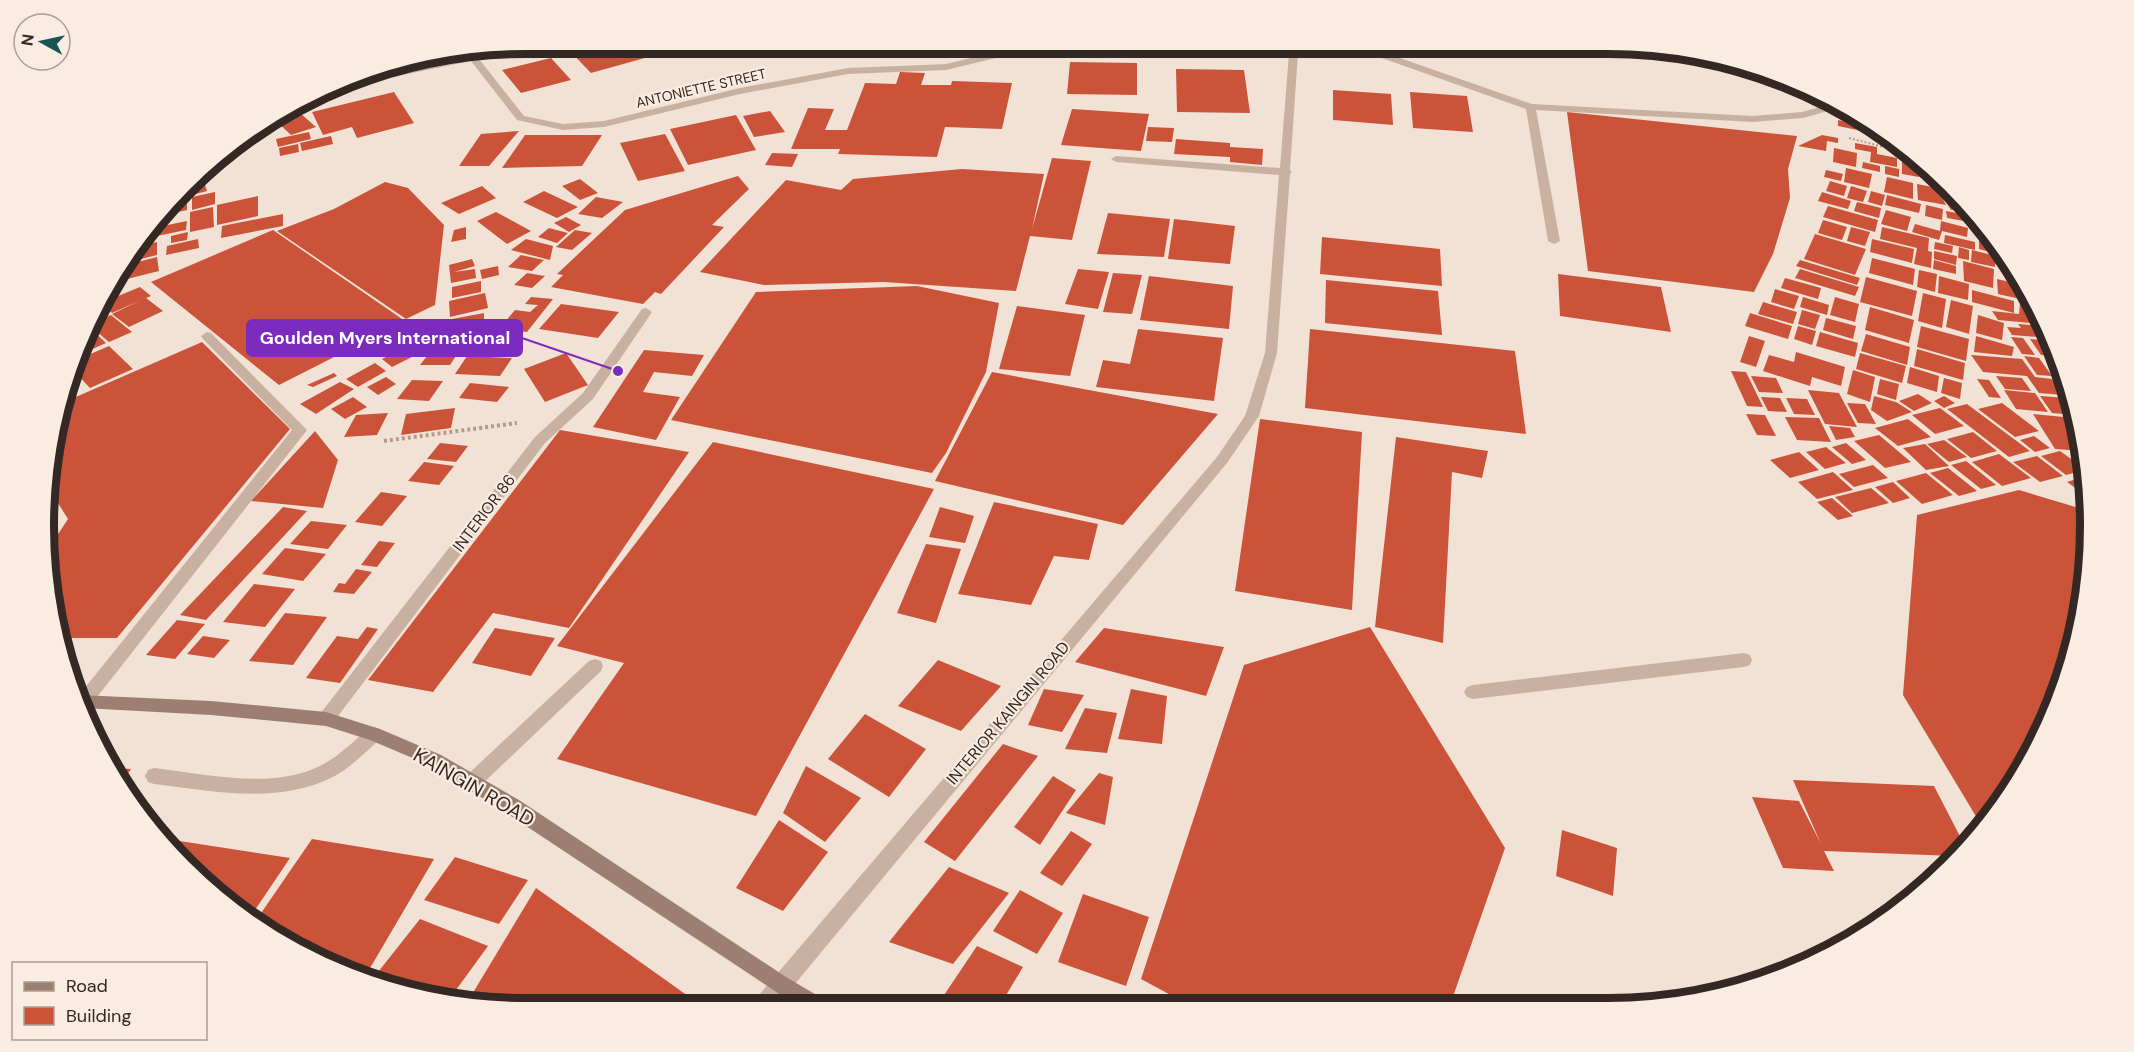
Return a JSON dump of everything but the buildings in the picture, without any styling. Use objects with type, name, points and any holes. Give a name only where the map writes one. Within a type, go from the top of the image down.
[{"type":"street","name":"ANTONIETTE STREET","points":[[473,58],[521,118],[563,127],[604,124],[740,91],[848,71],[946,67],[1000,54]]},
{"type":"street","name":"INTERIOR KAINGIN ROAD","points":[[768,998],[1222,460],[1252,416],[1271,353],[1287,172],[1294,54]]},
{"type":"street","name":"ANTONIETTE STREET","points":[[1380,54],[1531,107],[1753,119],[1803,115],[1827,108]]},
{"type":"street","points":[[373,79],[478,57]]},
{"type":"street","points":[[1531,107],[1554,241]]},
{"type":"street","points":[[1116,159],[1287,172]]},
{"type":"street","name":"INTERIOR 86","points":[[326,719],[540,440],[588,396],[646,312]]},
{"type":"street","points":[[86,697],[300,430],[207,336]]},
{"type":"street","points":[[1473,692],[1744,660]]},
{"type":"street","points":[[472,782],[595,666]]},
{"type":"street","name":"KAINGIN ROAD","points":[[88,701],[212,708],[326,719],[374,734],[435,760],[512,806],[803,998]]},
{"type":"street","points":[[154,776],[256,786],[304,779],[324,772],[343,760],[374,734]]},
{"type":"path","points":[[1849,138],[1890,149]]},
{"type":"place","name":"Goulden Myers International","points":[[618,371]]}]
